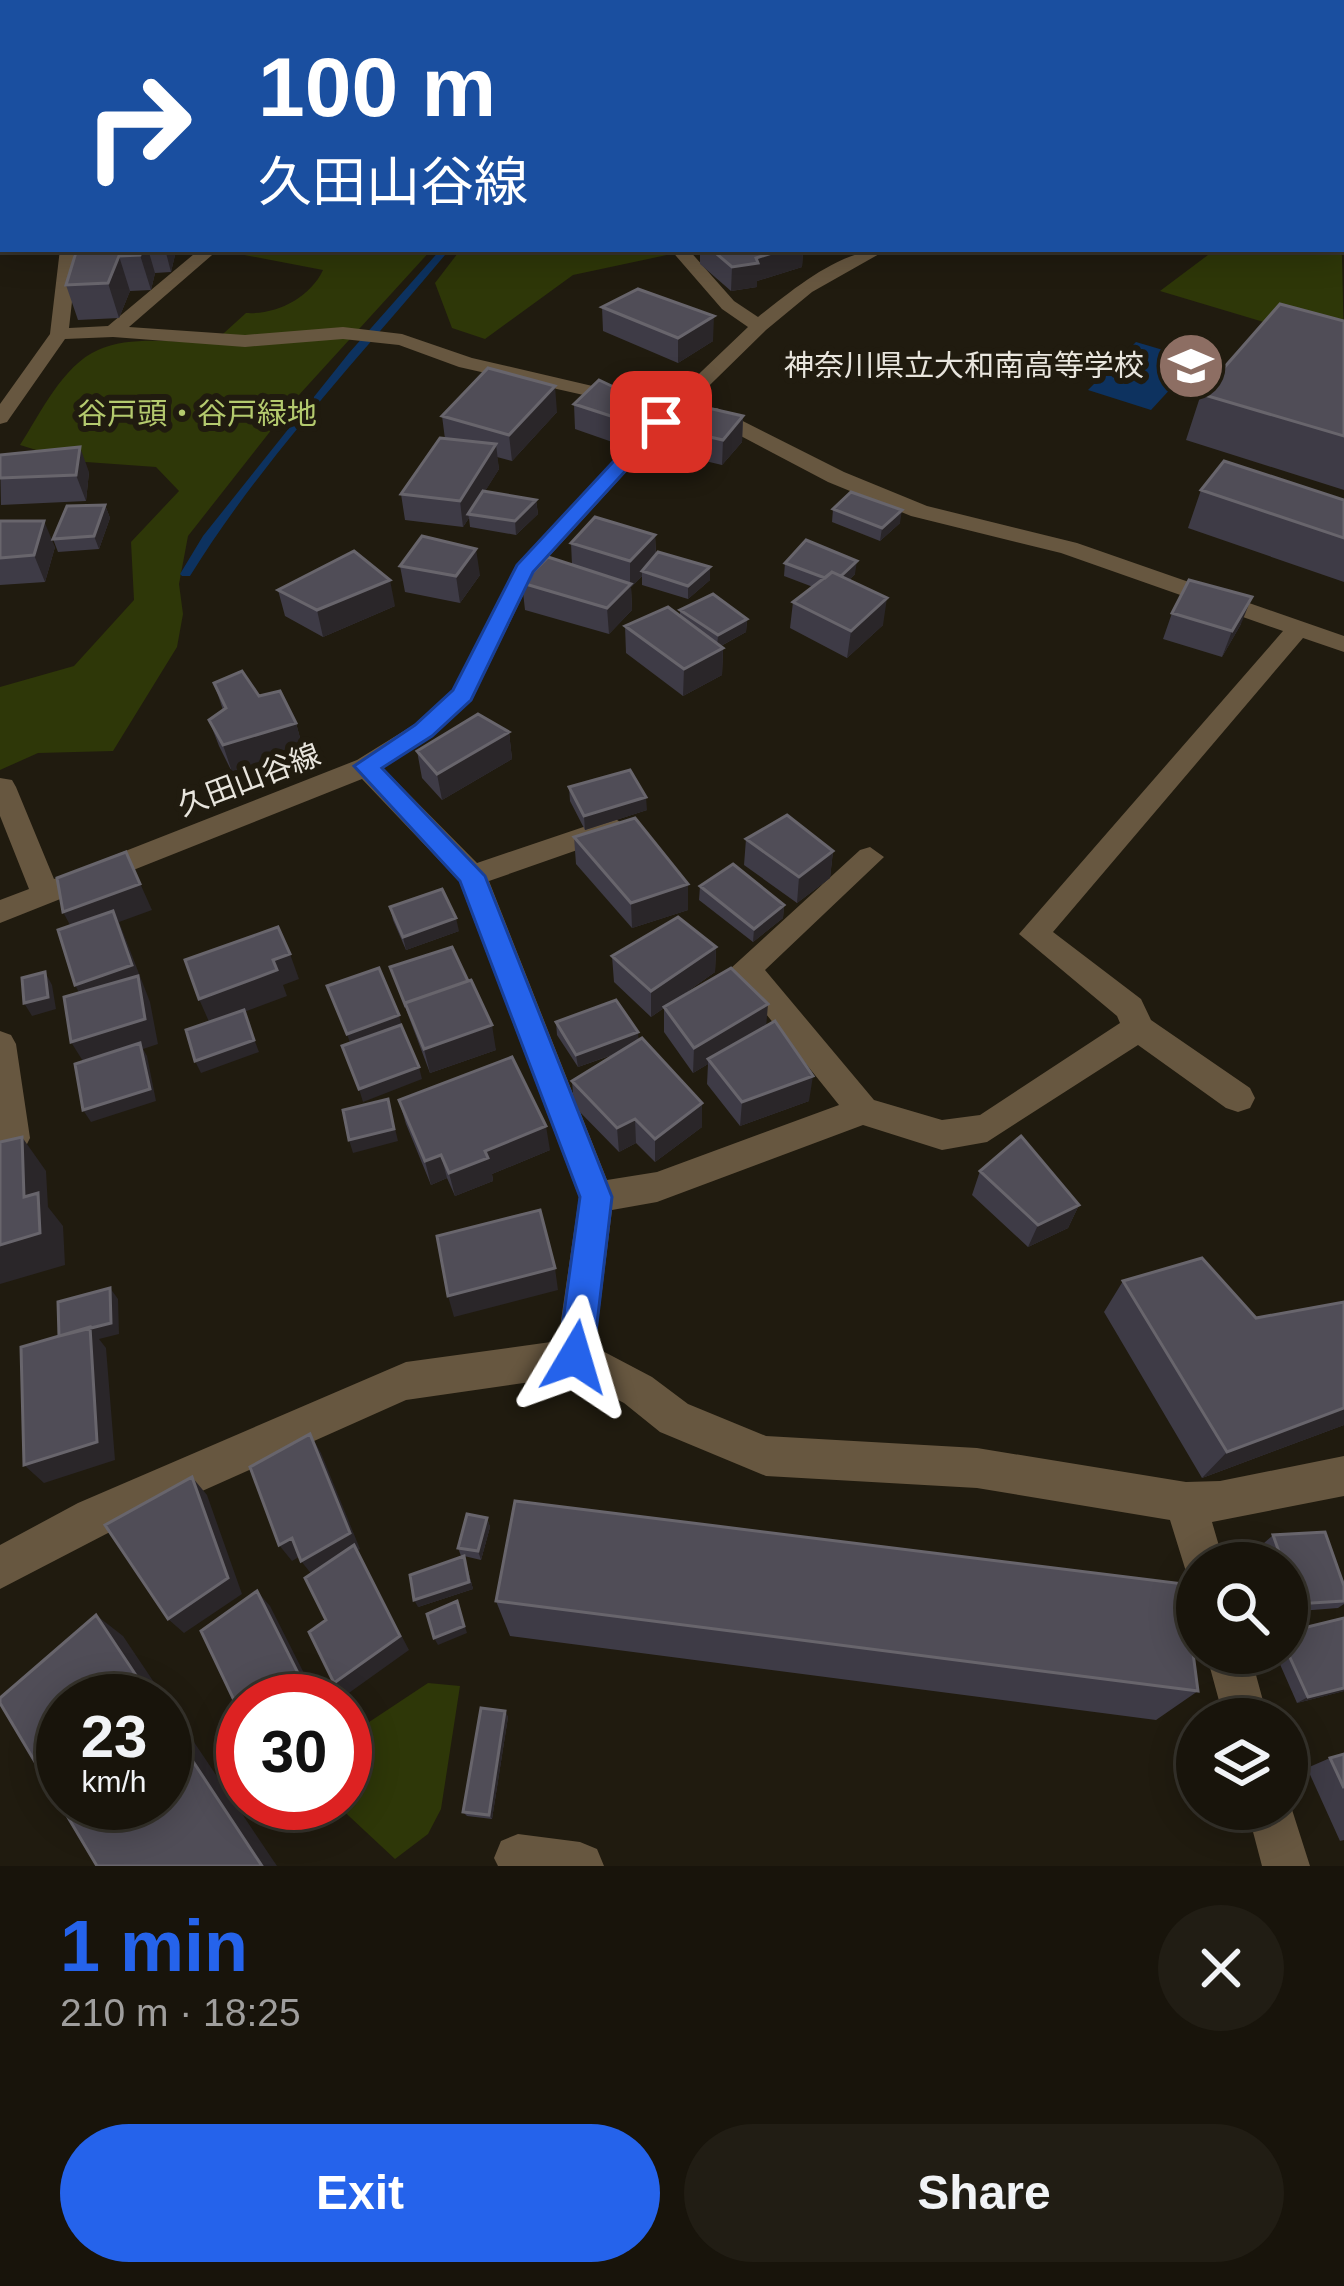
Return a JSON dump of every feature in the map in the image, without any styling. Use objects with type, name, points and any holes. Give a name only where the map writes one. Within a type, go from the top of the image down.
[{"type":"street","points":[[0,418],[59,334],[69,252]]},
{"type":"street","points":[[113,331],[206,252]]},
{"type":"street","points":[[682,252],[714,291],[759,326]]},
{"type":"street","name":"久田山谷線","points":[[0,912],[367,766],[424,730],[463,694],[524,570],[661,422],[759,326],[806,288],[873,252]]},
{"type":"street","points":[[59,334],[113,331],[245,341],[310,333],[402,340],[466,363],[594,392],[661,422]]},
{"type":"street","points":[[685,399],[836,477],[920,511],[1070,548],[1344,644]]},
{"type":"street","points":[[1238,1098],[1138,1028],[1130,1008],[1034,934],[1297,630]]},
{"type":"street","points":[[367,766],[472,876],[596,1197],[575,1357]]},
{"type":"street","points":[[2,787],[45,893]]},
{"type":"street","points":[[472,876],[621,825]]},
{"type":"street","points":[[862,1112],[790,1016],[746,969],[869,857]]},
{"type":"street","points":[[596,1197],[657,1186],[862,1112],[942,1135],[987,1128],[1138,1028]]},
{"type":"street","points":[[0,1044],[13,1138]]},
{"type":"street","points":[[0,1568],[113,1509],[406,1382],[575,1357],[638,1390],[674,1418],[766,1456],[977,1468],[1186,1502],[1220,1501],[1344,1476]]},
{"type":"street","points":[[1186,1502],[1197,1542]]},
{"type":"street","points":[[1276,1830],[1286,1866]]},
{"type":"street","points":[[518,1858],[580,1866]]},
{"type":"green space","name":"谷戸頭・谷戸緑地","points":[[429,252],[298,396],[188,536],[179,584],[183,614],[177,647],[113,751],[38,753],[0,770],[0,687],[74,666],[134,600],[131,542],[179,491],[156,467],[72,461],[20,445],[53,392],[85,357],[125,343],[213,343],[246,313],[291,303],[310,289],[323,270],[239,254]]},
{"type":"green space","points":[[459,252],[681,252],[573,275],[485,339],[452,328],[435,283]]},
{"type":"green space","points":[[1212,252],[1342,252],[1344,346],[1160,291]]},
{"type":"green space","points":[[428,1683],[460,1686],[441,1809],[428,1834],[395,1859],[364,1830],[372,1830],[372,1720]]},
{"type":"water","points":[[1136,342],[1197,360],[1151,410],[1088,390]]},
{"type":"building","points":[[76,252],[141,252],[119,256],[108,283],[66,285]]},
{"type":"building","points":[[714,252],[775,252],[756,258],[758,263],[732,267]]},
{"type":"building","points":[[638,289],[714,316],[678,338],[602,307]]},
{"type":"building","points":[[1280,304],[1344,321],[1344,436],[1201,394]]},
{"type":"building","points":[[488,368],[555,386],[509,435],[442,416]]},
{"type":"building","points":[[599,380],[639,399],[617,418],[574,404]]},
{"type":"building","points":[[686,403],[743,416],[723,440],[658,425]]},
{"type":"building","points":[[440,438],[496,444],[460,501],[401,494]]},
{"type":"building","points":[[80,447],[76,475],[0,478],[0,455]]},
{"type":"building","points":[[1224,461],[1344,500],[1344,538],[1201,490]]},
{"type":"building","points":[[483,491],[536,500],[515,521],[468,514]]},
{"type":"building","points":[[851,492],[902,510],[882,528],[833,509]]},
{"type":"building","points":[[105,505],[94,536],[53,539],[67,506]]},
{"type":"building","points":[[595,517],[655,535],[630,561],[571,543]]},
{"type":"building","points":[[0,521],[44,521],[34,555],[0,558]]},
{"type":"building","points":[[422,536],[476,549],[456,576],[400,566]]},
{"type":"building","points":[[806,540],[857,561],[841,576],[832,572],[825,578],[785,563]]},
{"type":"building","points":[[354,551],[390,580],[317,610],[278,590]]},
{"type":"building","points":[[658,552],[710,567],[688,586],[642,571]]},
{"type":"building","points":[[548,557],[631,584],[607,608],[522,583]]},
{"type":"building","points":[[832,572],[887,598],[851,631],[793,602]]},
{"type":"building","points":[[1189,580],[1252,597],[1232,631],[1172,613]]},
{"type":"building","points":[[713,594],[747,619],[718,635],[680,610]]},
{"type":"building","points":[[668,607],[723,648],[684,669],[625,626]]},
{"type":"building","points":[[242,671],[259,696],[280,691],[296,723],[223,745],[209,720],[226,708],[214,683]]},
{"type":"building","points":[[478,714],[509,732],[437,774],[417,751]]},
{"type":"building","points":[[630,770],[646,797],[584,816],[569,787]]},
{"type":"building","points":[[787,815],[833,851],[799,877],[746,839]]},
{"type":"building","points":[[635,818],[688,884],[631,903],[574,837]]},
{"type":"building","points":[[126,852],[140,884],[63,912],[57,878]]},
{"type":"building","points":[[733,864],[784,905],[754,929],[700,886]]},
{"type":"building","points":[[442,889],[456,918],[403,937],[390,907]]},
{"type":"building","points":[[113,911],[132,965],[75,985],[58,930]]},
{"type":"building","points":[[678,917],[716,947],[651,991],[612,956]]},
{"type":"building","points":[[278,927],[290,954],[273,960],[277,970],[199,999],[185,960]]},
{"type":"building","points":[[452,947],[468,981],[405,1003],[406,1007],[390,967]]},
{"type":"building","points":[[379,968],[399,1015],[347,1034],[327,986]]},
{"type":"building","points":[[731,968],[768,1004],[694,1048],[664,1007]]},
{"type":"building","points":[[45,972],[48,997],[24,1003],[22,978]]},
{"type":"building","points":[[138,976],[145,1019],[71,1042],[64,997]]},
{"type":"building","points":[[471,980],[492,1025],[424,1049],[405,1003]]},
{"type":"building","points":[[616,1000],[638,1032],[576,1055],[556,1022]]},
{"type":"building","points":[[244,1010],[254,1040],[195,1061],[186,1030]]},
{"type":"building","points":[[775,1021],[813,1076],[742,1102],[708,1059]]},
{"type":"building","points":[[401,1025],[419,1067],[359,1089],[342,1046]]},
{"type":"building","points":[[642,1038],[702,1103],[655,1139],[635,1119],[617,1128],[572,1081]]},
{"type":"building","points":[[140,1043],[150,1089],[83,1110],[75,1064]]},
{"type":"building","points":[[512,1057],[546,1126],[485,1151],[488,1158],[449,1173],[441,1155],[425,1161],[399,1100]]},
{"type":"building","points":[[388,1099],[394,1129],[349,1140],[343,1110]]},
{"type":"building","points":[[1021,1136],[1079,1205],[1038,1225],[980,1171]]},
{"type":"building","points":[[22,1137],[24,1197],[38,1193],[40,1233],[0,1245],[0,1142]]},
{"type":"building","points":[[540,1210],[555,1268],[448,1296],[437,1236]]},
{"type":"building","points":[[1202,1258],[1256,1318],[1344,1302],[1344,1408],[1227,1452],[1123,1281]]},
{"type":"building","points":[[110,1288],[111,1323],[59,1336],[58,1302]]},
{"type":"building","points":[[90,1327],[97,1442],[24,1465],[21,1347]]},
{"type":"building","points":[[310,1434],[350,1533],[301,1561],[292,1538],[279,1545],[250,1467]]},
{"type":"building","points":[[192,1477],[228,1578],[168,1619],[105,1525]]},
{"type":"building","points":[[515,1501],[1176,1583],[1176,1674],[1196,1674],[1198,1691],[496,1601]]},
{"type":"building","points":[[467,1514],[487,1518],[478,1551],[458,1548]]},
{"type":"building","points":[[1325,1532],[1344,1586],[1344,1601],[1308,1603],[1308,1542],[1276,1542],[1273,1535]]},
{"type":"building","points":[[354,1545],[400,1636],[347,1674],[330,1674],[309,1632],[326,1620],[305,1578]]},
{"type":"building","points":[[464,1556],[469,1582],[414,1600],[410,1575]]},
{"type":"building","points":[[257,1591],[298,1674],[222,1674],[201,1631]]},
{"type":"building","points":[[457,1601],[464,1626],[434,1638],[427,1614]]},
{"type":"building","points":[[96,1615],[135,1674],[36,1674],[36,1763],[0,1698]]},
{"type":"building","points":[[1344,1618],[1344,1688],[1308,1697],[1298,1674],[1308,1674],[1308,1627]]},
{"type":"building","points":[[481,1708],[505,1711],[489,1815],[463,1812]]},
{"type":"building","points":[[1344,1754],[1344,1788],[1330,1758]]},
{"type":"building","points":[[192,1760],[216,1796],[216,1830],[238,1830],[262,1866],[97,1866],[76,1830],[192,1830]]},
{"type":"waterway","points":[[186,574],[207,538],[352,355],[443,252]]},
{"type":"place","name":"神奈川県立大和南高等学校","points":[[1191,366]]},
{"type":"route","points":[[575,1357],[596,1197],[472,876],[367,766],[424,730],[463,694],[524,570],[661,422]]}]
